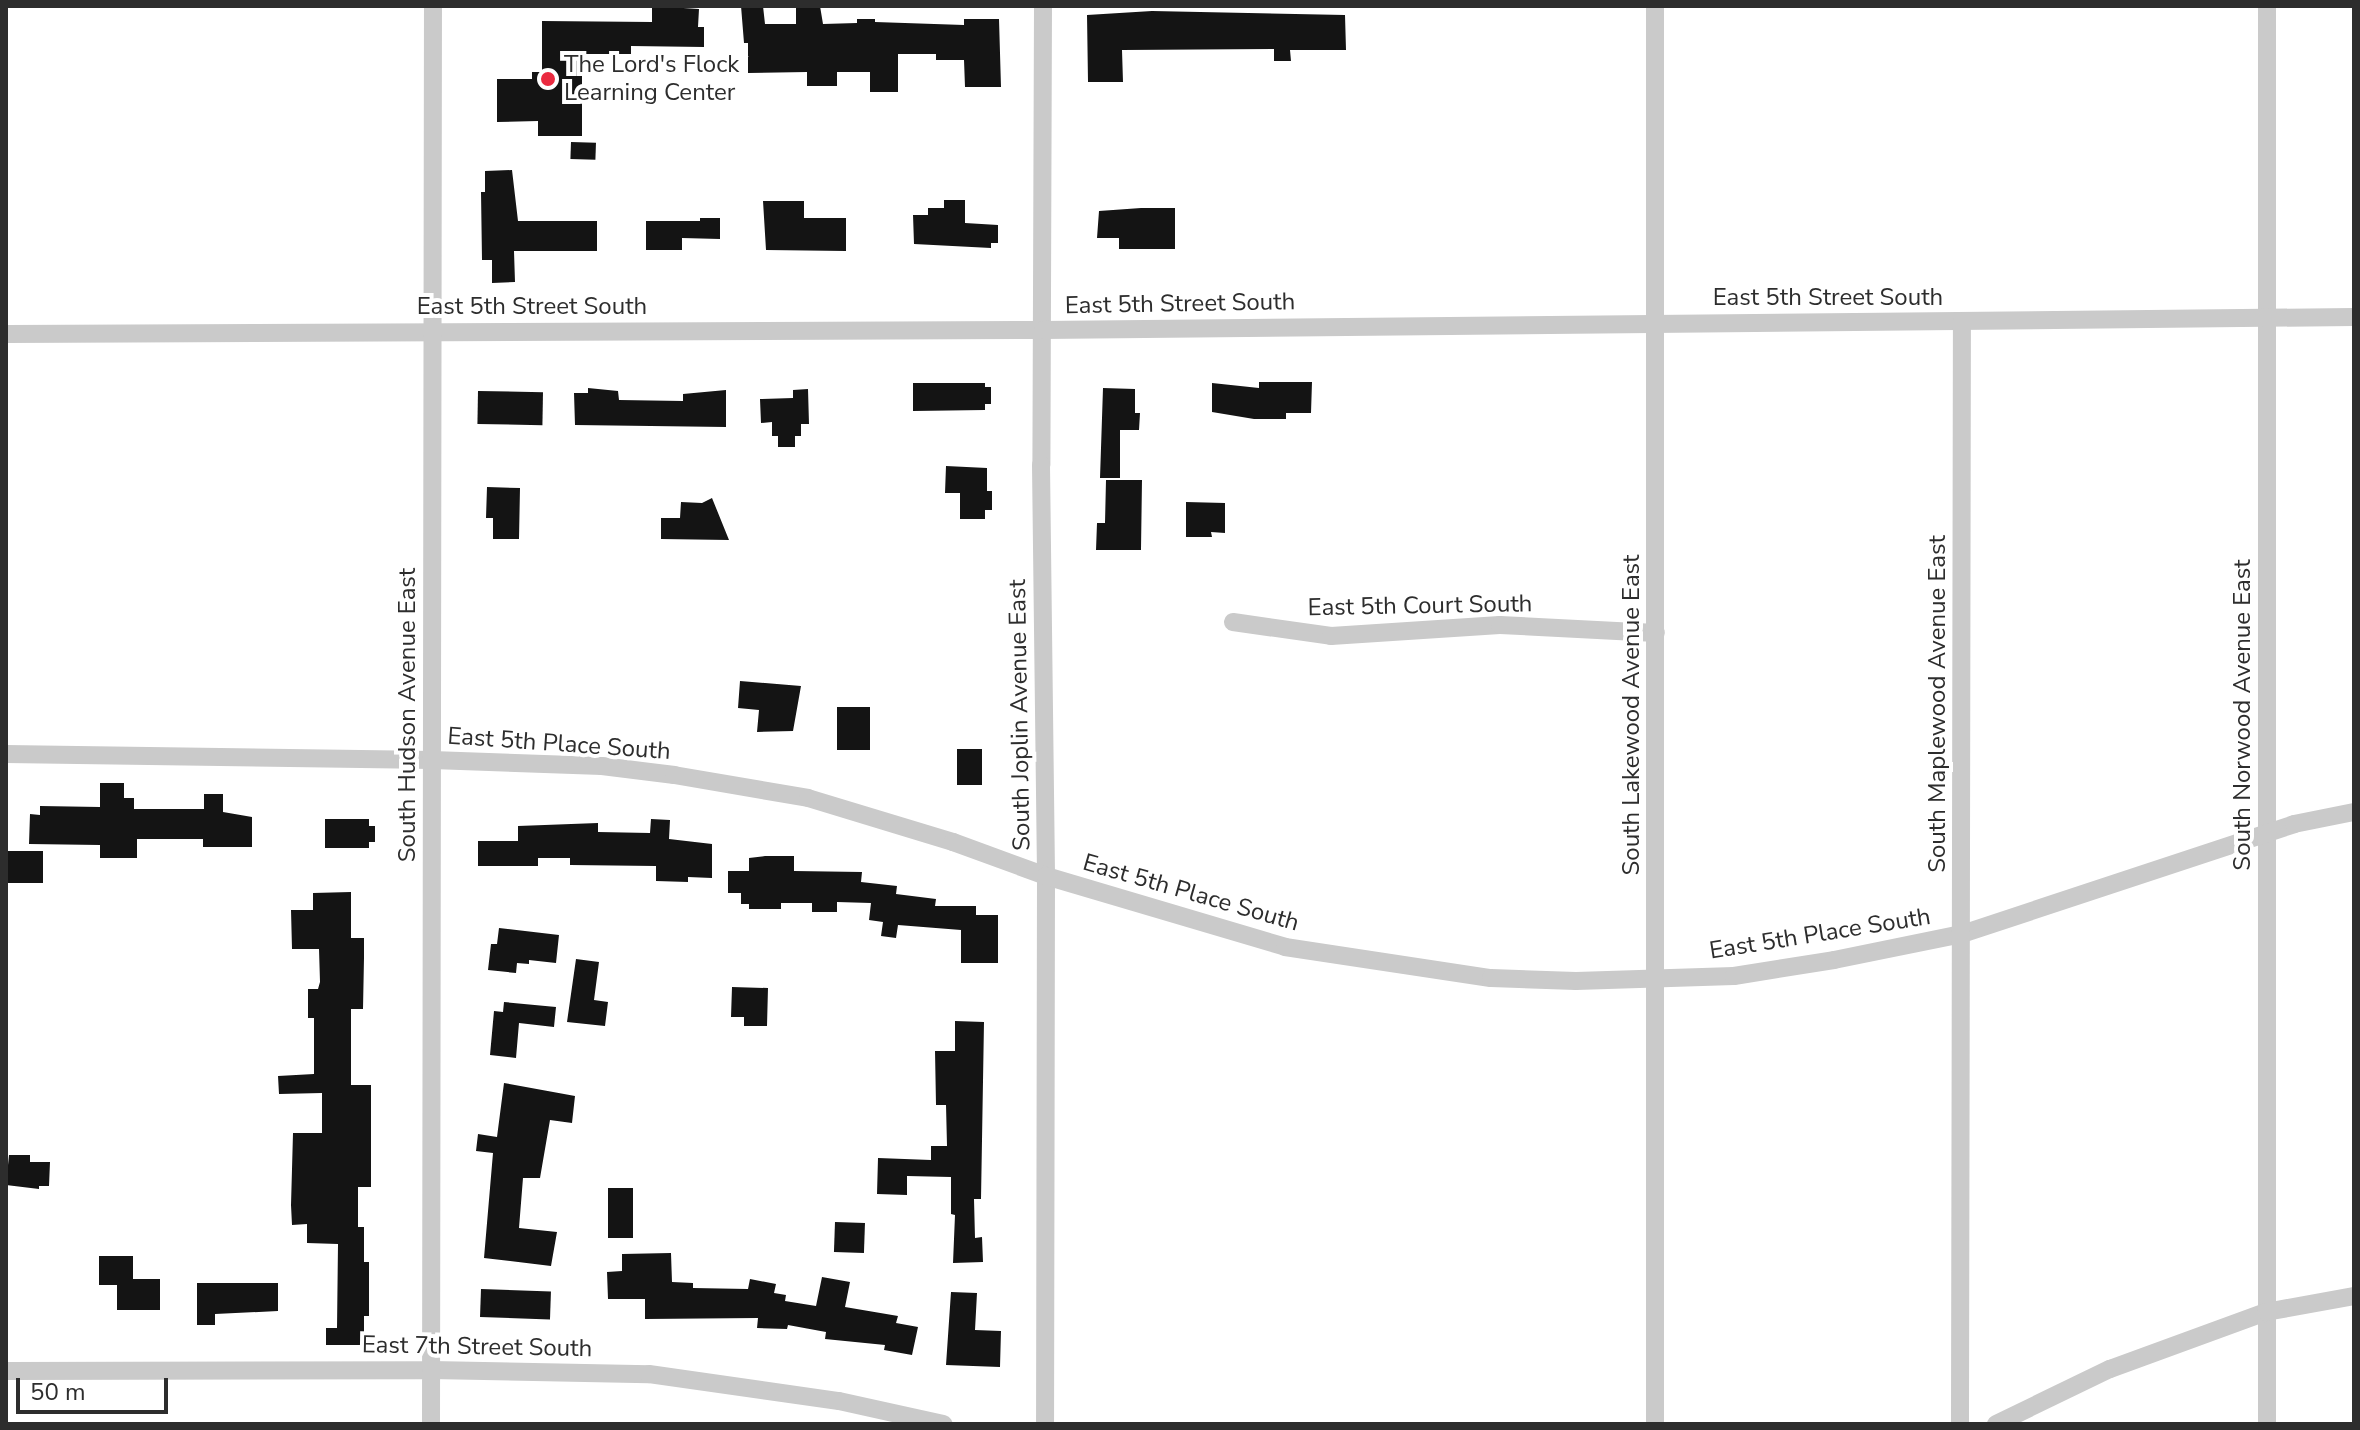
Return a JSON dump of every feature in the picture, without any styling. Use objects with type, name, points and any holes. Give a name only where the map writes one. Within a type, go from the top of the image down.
[{"type":"street","name":"South Hudson Avenue East","points":[[431,1424],[433,6]]},
{"type":"street","name":"South Joplin Avenue East","points":[[1043,6],[1041,465],[1046,876],[1045,1424]]},
{"type":"street","name":"South Lakewood Avenue East","points":[[1655,6],[1655,1424]]},
{"type":"street","name":"South Norwood Avenue East","points":[[2267,6],[2267,1424]]},
{"type":"street","name":"East 5th Street South","points":[[6,334],[1043,330],[2354,317]]},
{"type":"street","name":"South Maplewood Avenue East","points":[[1960,1424],[1962,321]]},
{"type":"street","name":"East 5th Court South","points":[[1233,622],[1331,636],[1500,625],[1656,633]]},
{"type":"street","name":"East 5th Place South","points":[[6,754],[432,760],[602,766],[808,798],[953,842],[1046,876],[1285,947],[1491,978],[1656,981],[1734,976],[1834,960],[1962,934],[2266,833],[2354,812]]},
{"type":"street","points":[[1996,1424],[2110,1369],[2266,1312],[2354,1296]]},
{"type":"street","name":"East 7th Street South","points":[[6,1371],[431,1370],[649,1374],[839,1401],[943,1424]]},
{"type":"building","points":[[652,6],[699,9],[698,27],[704,27],[704,47],[631,46],[631,54],[582,54],[582,136],[538,136],[538,121],[497,122],[497,79],[532,79],[532,72],[542,72],[542,21],[652,22]]},
{"type":"building","points":[[741,6],[763,6],[765,24],[796,24],[796,6],[820,6],[823,24],[875,19],[875,22],[964,25],[964,19],[999,19],[1001,87],[965,87],[964,60],[936,60],[936,54],[898,54],[898,92],[870,92],[870,72],[837,72],[837,86],[807,86],[807,72],[748,73],[748,43],[744,43]]},
{"type":"building","points":[[1152,11],[1345,15],[1346,50],[1290,50],[1291,61],[1274,61],[1274,49],[1122,50],[1123,82],[1088,82],[1087,15]]},
{"type":"building","points":[[571,142],[596,143],[595,160],[570,159]]},
{"type":"building","points":[[512,170],[518,221],[597,221],[597,251],[514,251],[515,282],[492,283],[492,260],[482,260],[481,192],[485,192],[485,171]]},
{"type":"building","points":[[944,200],[965,200],[965,223],[998,225],[998,243],[991,243],[991,248],[914,244],[913,215],[928,215],[928,208],[944,208]]},
{"type":"building","points":[[763,201],[804,201],[804,218],[846,218],[846,251],[766,250]]},
{"type":"building","points":[[1175,208],[1175,249],[1119,249],[1119,238],[1097,238],[1099,211]]},
{"type":"building","points":[[700,218],[720,218],[720,239],[682,238],[682,250],[646,250],[646,221],[700,221]]},
{"type":"building","points":[[1259,382],[1312,382],[1311,413],[1286,413],[1286,419],[1254,419],[1212,412],[1212,383],[1259,388]]},
{"type":"building","points":[[913,383],[985,383],[985,387],[991,387],[991,404],[985,404],[985,410],[913,411]]},
{"type":"building","points":[[588,388],[618,391],[619,400],[683,401],[683,394],[726,390],[726,427],[575,425],[574,393],[588,393]]},
{"type":"building","points":[[1103,388],[1135,389],[1135,413],[1140,413],[1139,430],[1120,430],[1120,478],[1100,478]]},
{"type":"building","points":[[808,389],[809,424],[801,424],[801,436],[795,436],[795,447],[778,447],[778,436],[772,436],[772,422],[761,423],[760,399],[793,398],[793,390]]},
{"type":"building","points":[[478,391],[543,392],[542,425],[477,424]]},
{"type":"building","points":[[946,466],[987,468],[987,491],[992,491],[992,510],[985,510],[985,519],[960,519],[960,493],[945,493]]},
{"type":"building","points":[[1106,480],[1142,480],[1141,550],[1096,550],[1097,523],[1105,523]]},
{"type":"building","points":[[487,487],[520,488],[519,539],[493,539],[493,518],[486,518]]},
{"type":"building","points":[[712,498],[729,540],[661,539],[661,518],[680,518],[681,502],[702,503]]},
{"type":"building","points":[[1186,502],[1225,503],[1225,533],[1211,532],[1212,537],[1186,537]]},
{"type":"building","points":[[740,681],[801,686],[793,731],[757,732],[759,710],[738,708]]},
{"type":"building","points":[[837,707],[870,707],[870,750],[837,750]]},
{"type":"building","points":[[957,749],[982,749],[982,785],[957,785]]},
{"type":"building","points":[[100,783],[124,783],[124,798],[134,798],[134,809],[204,809],[204,794],[223,794],[223,812],[252,817],[252,847],[203,847],[203,839],[137,839],[137,858],[100,858],[100,845],[29,844],[30,814],[40,815],[40,806],[100,807]]},
{"type":"building","points":[[325,819],[369,819],[369,826],[375,826],[375,842],[369,842],[369,848],[325,848]]},
{"type":"building","points":[[651,819],[670,820],[669,839],[712,844],[712,878],[688,877],[688,882],[656,881],[656,866],[570,865],[570,858],[538,858],[538,866],[478,866],[478,841],[518,841],[518,826],[598,823],[598,832],[650,833]]},
{"type":"building","points":[[6,851],[43,851],[43,883],[6,883]]},
{"type":"building","points":[[794,856],[794,871],[862,872],[861,882],[897,886],[896,894],[936,899],[935,906],[976,906],[976,915],[998,915],[998,963],[961,963],[961,930],[898,925],[896,938],[881,936],[883,922],[869,920],[871,903],[837,902],[837,912],[812,912],[812,903],[781,903],[781,909],[749,909],[749,904],[741,904],[741,893],[728,893],[728,871],[749,871],[749,858]]},
{"type":"building","points":[[351,892],[351,938],[364,938],[364,958],[363,1009],[351,1009],[351,1085],[371,1085],[371,1187],[358,1187],[358,1227],[364,1227],[364,1262],[369,1262],[369,1316],[364,1316],[364,1345],[326,1345],[326,1328],[337,1328],[338,1244],[307,1243],[307,1224],[292,1225],[291,1205],[293,1133],[322,1133],[322,1093],[279,1094],[278,1076],[314,1074],[314,1018],[308,1018],[308,989],[318,989],[320,982],[319,949],[292,949],[291,910],[313,910],[313,893]]},
{"type":"building","points":[[499,928],[559,935],[556,963],[529,960],[529,964],[517,963],[516,973],[488,970],[491,944],[497,944]]},
{"type":"building","points":[[576,959],[599,962],[594,1000],[608,1002],[605,1026],[567,1022]]},
{"type":"building","points":[[732,987],[768,988],[767,1026],[744,1026],[744,1017],[731,1017]]},
{"type":"building","points":[[504,1002],[556,1007],[554,1027],[519,1023],[516,1058],[490,1055],[494,1011],[503,1012]]},
{"type":"building","points":[[955,1021],[984,1022],[981,1199],[974,1199],[975,1238],[982,1237],[983,1262],[953,1263],[955,1215],[951,1214],[951,1177],[907,1176],[907,1195],[877,1194],[878,1158],[931,1160],[931,1146],[947,1146],[946,1105],[936,1105],[935,1051],[955,1051]]},
{"type":"building","points":[[504,1083],[575,1096],[572,1123],[550,1120],[540,1178],[523,1178],[519,1228],[557,1232],[551,1266],[484,1258],[493,1153],[476,1151],[478,1134],[497,1137]]},
{"type":"building","points":[[9,1155],[30,1155],[30,1162],[50,1162],[49,1186],[39,1186],[39,1189],[6,1185]]},
{"type":"building","points":[[608,1188],[633,1188],[633,1238],[608,1238]]},
{"type":"building","points":[[835,1222],[865,1223],[864,1253],[834,1252]]},
{"type":"building","points":[[671,1253],[672,1282],[693,1283],[693,1288],[748,1289],[750,1279],[776,1284],[774,1293],[786,1295],[785,1301],[816,1306],[822,1277],[850,1282],[845,1307],[898,1316],[896,1323],[918,1327],[912,1355],[884,1350],[885,1345],[825,1339],[826,1332],[788,1325],[787,1329],[757,1328],[758,1318],[645,1319],[645,1299],[608,1299],[607,1272],[622,1271],[622,1254]]},
{"type":"building","points":[[99,1256],[133,1256],[133,1279],[160,1279],[160,1310],[117,1310],[117,1285],[99,1285]]},
{"type":"building","points":[[197,1283],[278,1283],[278,1311],[215,1314],[215,1325],[197,1325]]},
{"type":"building","points":[[481,1289],[551,1291],[550,1319],[480,1317]]},
{"type":"building","points":[[951,1292],[977,1293],[975,1330],[1001,1331],[1000,1367],[946,1365]]},
{"type":"place","name":"The Lord's Flock Learning Center","points":[[548,79]]}]
